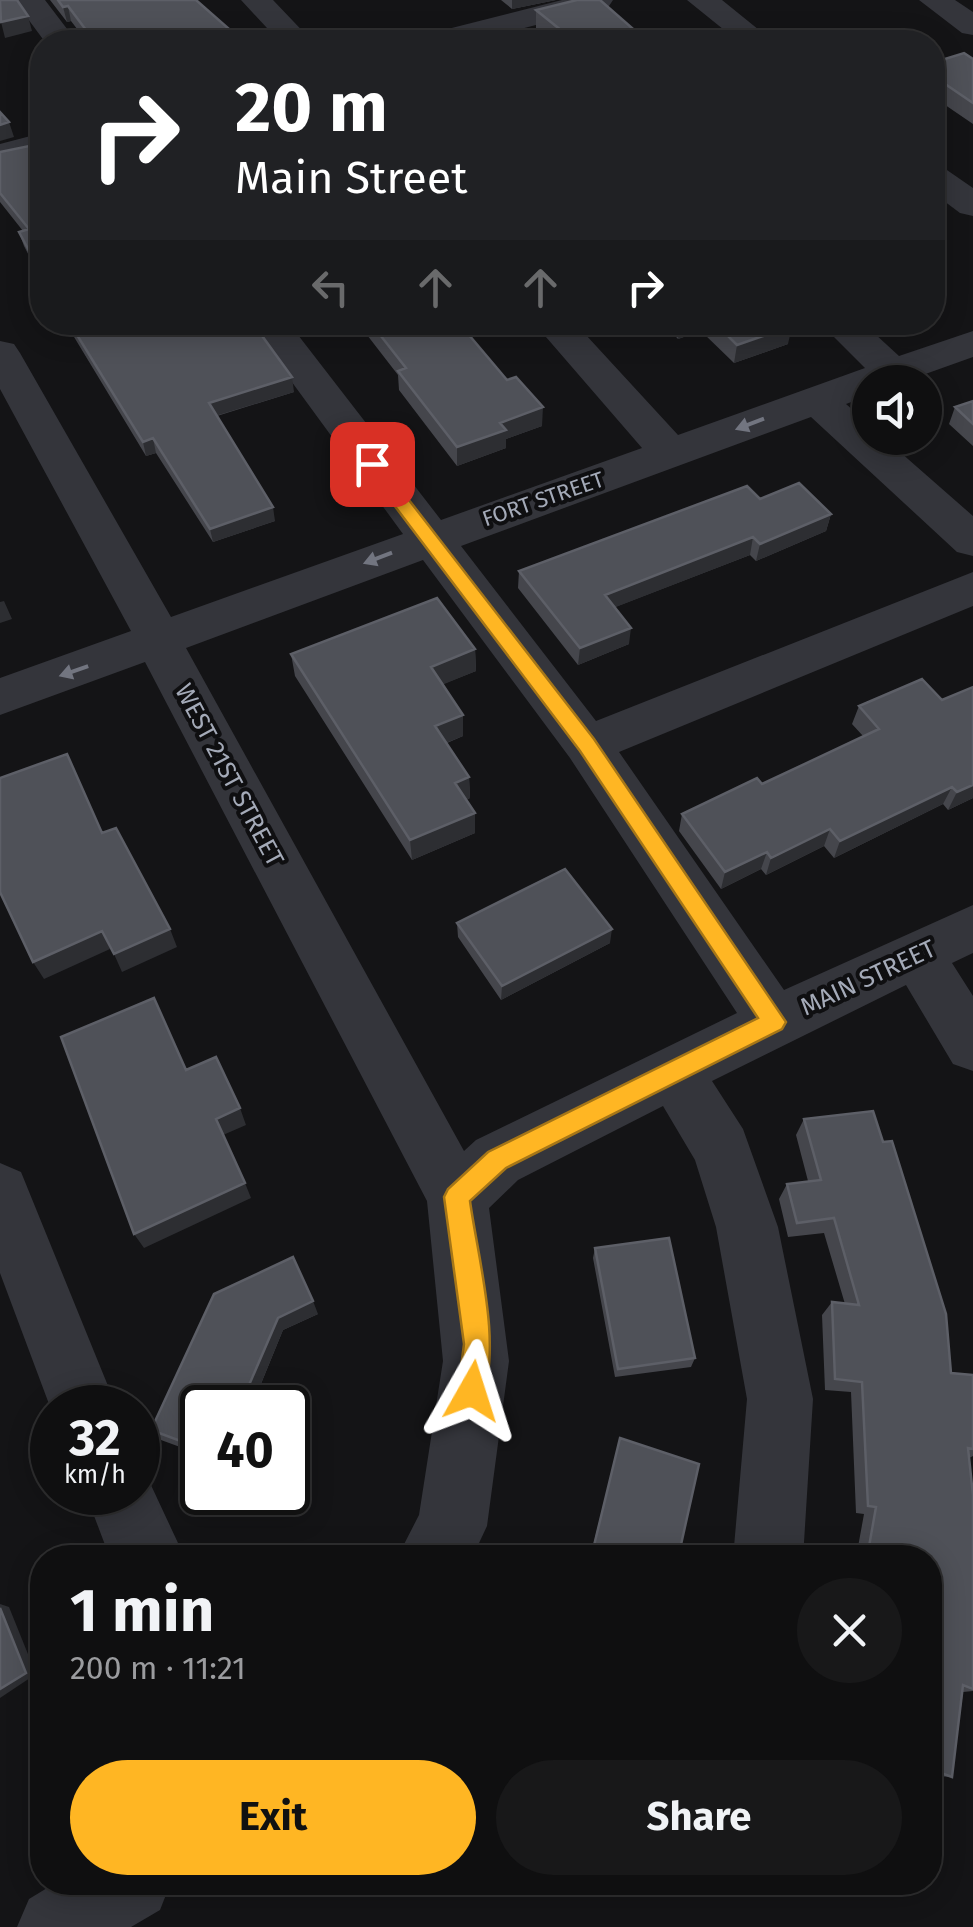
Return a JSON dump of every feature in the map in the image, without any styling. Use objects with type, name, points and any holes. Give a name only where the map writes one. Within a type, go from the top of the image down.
[{"type":"street","points":[[29,0],[51,30]]},
{"type":"street","points":[[256,0],[285,30]]},
{"type":"street","points":[[480,0],[509,30]]},
{"type":"street","points":[[482,30],[598,0]]},
{"type":"street","points":[[702,0],[742,30]]},
{"type":"street","points":[[934,0],[973,26]]},
{"type":"street","points":[[0,154],[30,146]]},
{"type":"street","points":[[945,185],[973,206]]},
{"type":"street","points":[[277,335],[587,745],[774,1022]]},
{"type":"street","points":[[564,335],[670,454]]},
{"type":"street","points":[[852,335],[884,365]]},
{"type":"street","name":"FORT STREET","points":[[911,365],[973,342]]},
{"type":"street","name":"WEST 21ST STREET","points":[[0,353],[142,605],[158,642],[423,1141],[457,1197]]},
{"type":"street","name":"FORT STREET","points":[[0,697],[852,386]]},
{"type":"street","points":[[816,398],[973,541]]},
{"type":"street","points":[[587,745],[973,588]]},
{"type":"street","name":"MAIN STREET","points":[[457,1197],[497,1160],[973,928]]},
{"type":"street","points":[[918,956],[973,1046]]},
{"type":"street","points":[[674,1072],[722,1150],[751,1246],[780,1399],[769,1545]]},
{"type":"street","points":[[0,1192],[75,1385]]},
{"type":"street","points":[[440,1545],[452,1526],[477,1344],[457,1197]]},
{"type":"street","points":[[128,1515],[140,1545]]},
{"type":"street","points":[[58,1927],[111,1895]]},
{"type":"building","points":[[0,0],[17,0],[28,16],[1,22]]},
{"type":"building","points":[[58,0],[196,0],[230,30],[86,30],[68,6],[63,7]]},
{"type":"building","points":[[577,0],[600,0],[634,30],[561,30],[536,10]]},
{"type":"building","points":[[964,53],[973,59],[973,103],[945,84],[945,59]]},
{"type":"building","points":[[30,147],[30,253],[19,232],[29,229],[0,193],[0,152]]},
{"type":"building","points":[[77,335],[261,335],[292,377],[209,403],[273,507],[210,529],[153,438],[143,442]]},
{"type":"building","points":[[380,335],[469,335],[507,380],[516,377],[543,407],[500,423],[506,430],[457,447],[398,371],[406,368]]},
{"type":"building","points":[[727,335],[766,335],[737,345]]},
{"type":"building","points":[[973,401],[973,424],[955,407]]},
{"type":"building","points":[[799,483],[831,514],[760,544],[753,537],[605,595],[631,628],[580,648],[519,571],[747,486],[760,499]]},
{"type":"building","points":[[437,598],[475,649],[431,667],[463,715],[435,726],[469,777],[455,783],[475,813],[410,840],[291,654]]},
{"type":"building","points":[[922,679],[942,700],[973,687],[973,785],[957,792],[952,787],[840,841],[830,829],[771,858],[767,852],[725,872],[682,814],[757,778],[762,784],[879,729],[859,706]]},
{"type":"building","points":[[67,754],[102,833],[116,828],[170,929],[114,954],[102,931],[33,962],[0,892],[0,778]]},
{"type":"building","points":[[565,869],[612,929],[502,986],[457,923]]},
{"type":"building","points":[[154,998],[186,1070],[216,1057],[240,1108],[216,1119],[245,1183],[134,1234],[61,1037]]},
{"type":"building","points":[[873,1111],[883,1142],[892,1141],[946,1314],[951,1373],[973,1375],[973,1449],[968,1448],[973,1495],[973,1689],[963,1685],[952,1777],[942,1773],[942,1545],[869,1545],[876,1507],[868,1506],[862,1382],[835,1379],[832,1302],[859,1305],[834,1218],[797,1223],[787,1184],[821,1180],[804,1119]]},
{"type":"building","points":[[669,1238],[695,1358],[618,1369],[595,1248]]},
{"type":"building","points":[[293,1257],[313,1301],[278,1318],[249,1385],[180,1385],[180,1441],[160,1433],[160,1411],[214,1294]]},
{"type":"building","points":[[620,1438],[699,1464],[681,1545],[594,1545]]},
{"type":"building","points":[[0,1608],[26,1673],[0,1689]]},
{"type":"route","points":[[372,464],[587,745],[774,1022],[497,1160],[457,1197],[477,1344],[472,1391]]}]
